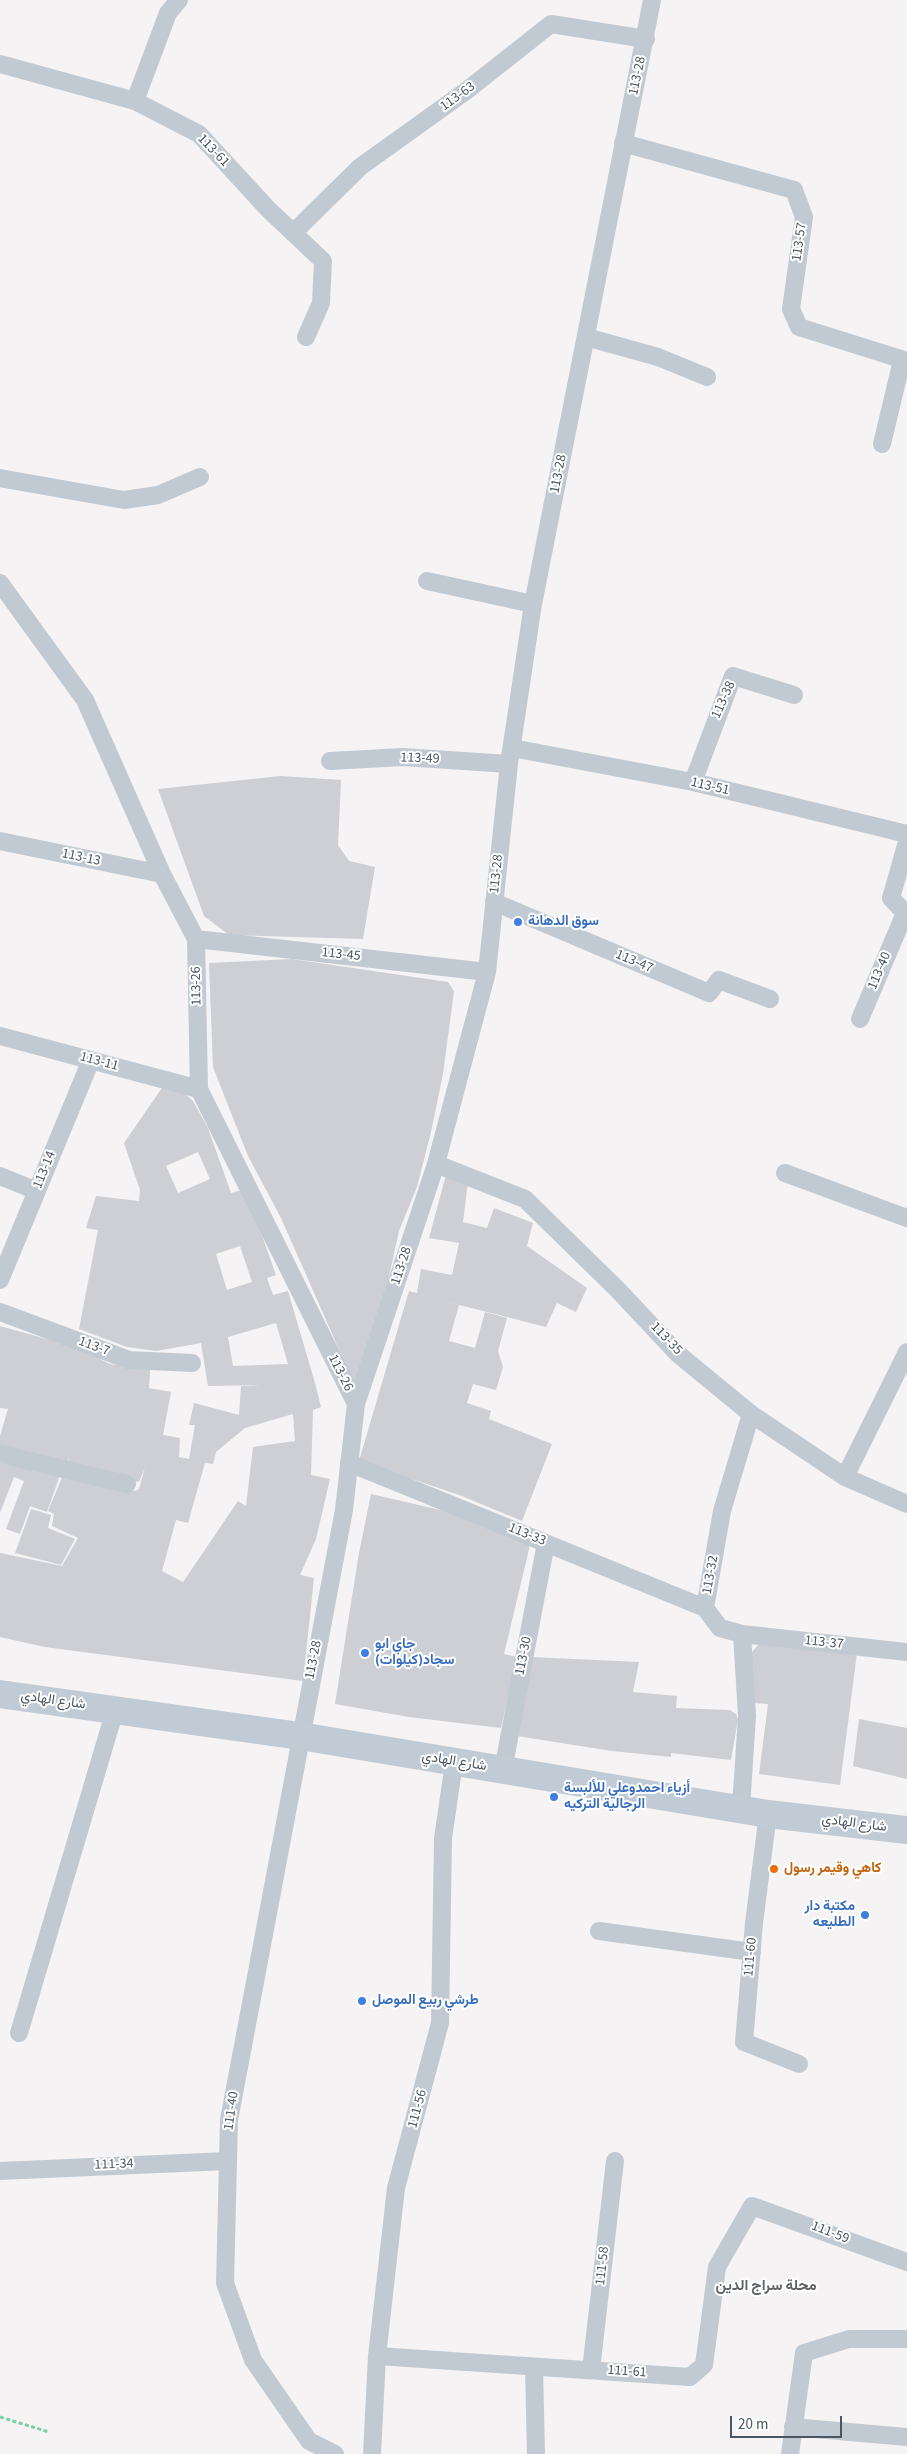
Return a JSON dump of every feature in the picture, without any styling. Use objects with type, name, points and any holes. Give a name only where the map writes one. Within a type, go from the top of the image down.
[{"type":"street","name":"شارع الهادي","points":[[0,1694],[300,1736],[768,1814],[907,1830]]},
{"type":"lane","points":[[135,101],[168,13],[179,0]]},
{"type":"lane","name":"113-28","points":[[300,1736],[344,1510],[356,1404],[436,1164],[487,972],[511,756],[534,604],[623,143],[646,39],[652,0]]},
{"type":"lane","name":"113-63","points":[[293,232],[360,166],[466,92],[551,24],[646,39]]},
{"type":"lane","name":"113-61","points":[[0,64],[135,101],[199,134],[268,209],[323,261],[321,303],[306,337]]},
{"type":"lane","name":"113-57","points":[[623,143],[794,190],[804,217],[791,309],[799,327],[905,360]]},
{"type":"lane","points":[[586,338],[658,357],[707,377]]},
{"type":"lane","points":[[882,444],[905,360]]},
{"type":"lane","points":[[0,478],[124,500],[158,495],[200,477]]},
{"type":"lane","points":[[427,581],[534,604]]},
{"type":"lane","name":"113-26","points":[[0,583],[85,700],[162,874],[196,939],[199,1089],[356,1404]]},
{"type":"lane","name":"113-38","points":[[694,782],[733,676],[794,695]]},
{"type":"lane","name":"113-49","points":[[330,761],[402,757],[511,756]]},
{"type":"lane","name":"113-51","points":[[511,756],[694,782],[907,834]]},
{"type":"lane","name":"113-13","points":[[0,841],[162,874]]},
{"type":"lane","name":"113-40","points":[[860,1018],[905,913],[891,898],[907,842]]},
{"type":"lane","name":"113-47","points":[[494,902],[709,993],[719,980],[770,999]]},
{"type":"lane","name":"113-45","points":[[196,939],[487,972]]},
{"type":"lane","name":"113-11","points":[[0,1036],[199,1089]]},
{"type":"lane","name":"113-14","points":[[0,1280],[91,1060]]},
{"type":"lane","name":"113-35","points":[[436,1164],[525,1199],[618,1290],[678,1354],[751,1414],[845,1477],[907,1504]]},
{"type":"lane","points":[[785,1173],[907,1218]]},
{"type":"lane","points":[[0,1176],[36,1191]]},
{"type":"lane","name":"113-7","points":[[0,1312],[130,1360],[192,1363]]},
{"type":"lane","points":[[845,1477],[907,1352]]},
{"type":"lane","name":"113-32","points":[[742,1634],[720,1628],[705,1608],[722,1511],[751,1414]]},
{"type":"lane","points":[[0,1454],[127,1484]]},
{"type":"lane","name":"113-33","points":[[349,1463],[705,1608]]},
{"type":"lane","name":"113-30","points":[[503,1770],[546,1543]]},
{"type":"lane","points":[[741,1808],[747,1716],[742,1634]]},
{"type":"lane","name":"113-37","points":[[742,1634],[907,1652]]},
{"type":"lane","points":[[19,2033],[115,1710]]},
{"type":"lane","name":"111-40","points":[[300,1736],[229,2120],[225,2282],[253,2360],[309,2441],[335,2454]]},
{"type":"lane","name":"111-56","points":[[372,2454],[378,2356],[396,2188],[440,2023],[443,1838],[454,1763]]},
{"type":"lane","name":"111-60","points":[[768,1814],[744,2042],[799,2064]]},
{"type":"lane","points":[[599,1931],[752,1952]]},
{"type":"lane","name":"111-34","points":[[0,2171],[228,2161]]},
{"type":"lane","name":"111-58","points":[[591,2370],[615,2162]]},
{"type":"lane","name":"111-61","points":[[378,2356],[690,2377],[704,2365],[717,2268],[752,2206]]},
{"type":"lane","name":"111-59","points":[[752,2206],[907,2262]]},
{"type":"lane","points":[[790,2454],[804,2353],[849,2339],[907,2339]]},
{"type":"lane","points":[[534,2367],[536,2454]]},
{"type":"lane","points":[[793,2428],[907,2436]]},
{"type":"path","points":[[0,2417],[49,2432]]},
{"type":"building","points":[[281,776],[341,780],[338,845],[349,861],[375,867],[363,939],[229,935],[204,916],[158,789]]},
{"type":"building","points":[[292,959],[448,982],[454,991],[443,1074],[431,1132],[417,1187],[399,1231],[386,1290],[356,1388],[281,1218],[248,1156],[213,1067],[209,963]]},
{"type":"building","points":[[164,1085],[181,1090],[193,1101],[208,1128],[231,1193],[242,1190],[259,1227],[276,1275],[267,1278],[273,1295],[288,1291],[321,1407],[313,1410],[311,1475],[330,1479],[316,1539],[300,1575],[314,1578],[303,1681],[45,1647],[0,1637],[0,1553],[62,1566],[78,1538],[52,1526],[54,1514],[48,1511],[63,1475],[135,1491],[139,1489],[145,1467],[139,1482],[68,1465],[69,1456],[67,1465],[0,1448],[0,1436],[8,1409],[0,1408],[0,1326],[75,1347],[110,1364],[150,1370],[149,1388],[171,1392],[163,1435],[180,1438],[179,1457],[189,1459],[195,1425],[189,1425],[194,1403],[239,1415],[241,1386],[261,1385],[208,1386],[201,1343],[156,1351],[127,1347],[79,1329],[98,1230],[86,1228],[96,1196],[139,1201],[140,1190],[124,1143]],"holes":[[[198,1152],[210,1179],[178,1193],[166,1166]],[[240,1246],[252,1282],[227,1290],[216,1254]],[[276,1323],[288,1364],[233,1366],[228,1337]],[[293,1414],[295,1441],[253,1447],[246,1506],[238,1501],[183,1582],[162,1571],[176,1520],[188,1523],[205,1463],[213,1464],[216,1452],[245,1428]]]},
{"type":"building","points":[[446,1175],[468,1182],[463,1222],[487,1228],[494,1208],[533,1223],[527,1246],[587,1288],[576,1312],[557,1303],[546,1327],[436,1299],[459,1305],[449,1341],[475,1348],[485,1312],[507,1318],[498,1351],[503,1367],[496,1390],[473,1384],[467,1403],[491,1411],[489,1419],[552,1444],[522,1521],[462,1496],[359,1461],[409,1291],[417,1293],[421,1269],[452,1275],[459,1243],[429,1238]]},
{"type":"building","points":[[0,1463],[60,1475],[47,1512],[30,1506],[20,1534],[6,1529],[24,1481],[14,1477],[0,1513]]},
{"type":"building","points":[[371,1494],[449,1512],[531,1541],[504,1654],[517,1657],[501,1728],[409,1717],[335,1704],[359,1553]]},
{"type":"building","points":[[31,1509],[51,1515],[48,1528],[75,1539],[61,1565],[15,1553]]},
{"type":"building","points":[[760,1643],[857,1653],[840,1785],[759,1774],[768,1704],[752,1703],[752,1652]]},
{"type":"building","points":[[531,1657],[639,1662],[633,1692],[677,1696],[676,1708],[730,1710],[736,1714],[738,1719],[731,1760],[671,1753],[671,1757],[612,1751],[517,1736]]},
{"type":"building","points":[[859,1719],[907,1728],[907,1779],[853,1766]]},
{"type":"place","name":"سوق الدهانة","points":[[518,922]]},
{"type":"place","name":"جاي ابو سجاد(كيلوات)","points":[[365,1653]]},
{"type":"place","name":"أزياء احمدوعلي للألبسة الرجالية التركيه","points":[[554,1797]]},
{"type":"place","name":"كاهي وقيمر رسول","points":[[774,1869]]},
{"type":"place","name":"مكتبة دار الطليعه","points":[[865,1915]]},
{"type":"place","name":"طرشي ربيع الموصل","points":[[362,2001]]},
{"type":"district","name":"محلة سراج الدين","points":[[766,2287]]}]
